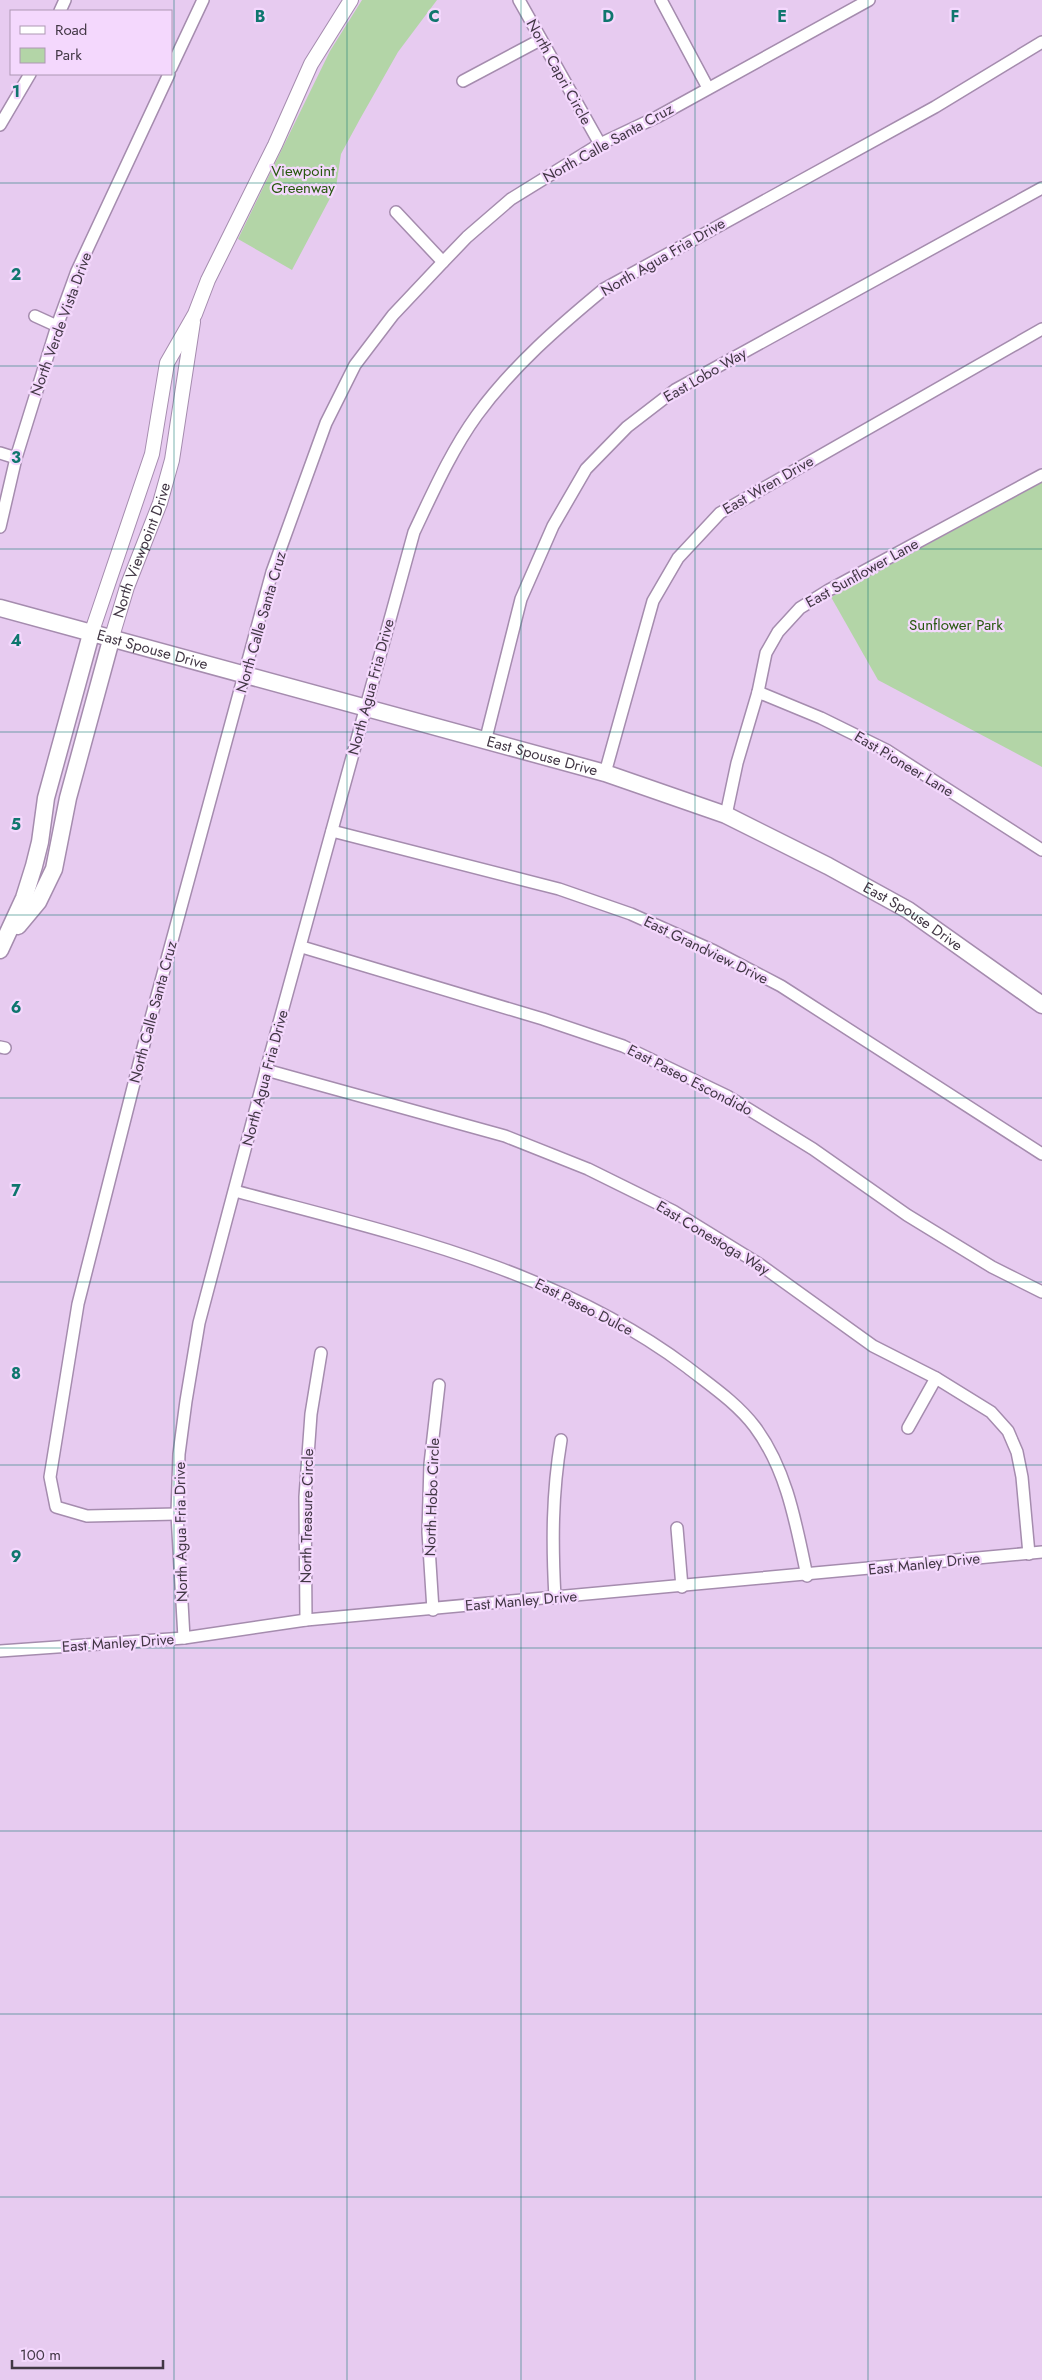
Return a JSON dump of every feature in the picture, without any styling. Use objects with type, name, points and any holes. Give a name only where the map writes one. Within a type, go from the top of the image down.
[{"type":"main road","name":"East Spouse Drive","points":[[0,608],[111,640],[246,674],[485,742],[605,773],[726,815],[828,866],[908,910],[1042,1005]]},
{"type":"main road","name":"North Viewpoint Drive","points":[[2,946],[24,898],[34,866],[40,842],[46,798],[91,634]]},
{"type":"main road","name":"North Viewpoint Drive","points":[[2,946],[38,902],[54,869],[68,798],[111,640]]},
{"type":"street","points":[[172,66],[203,0]]},
{"type":"street","name":"North Viewpoint Drive","points":[[91,634],[152,454],[167,364],[195,314],[208,280],[270,154],[311,64],[351,0]]},
{"type":"street","name":"North Capri Circle","points":[[519,0],[600,144]]},
{"type":"street","points":[[661,0],[708,88]]},
{"type":"street","name":"North Calle Santa Cruz","points":[[177,1514],[87,1516],[56,1507],[50,1478],[78,1304],[145,1040],[246,674],[272,572],[326,423],[354,365],[393,315],[467,237],[511,199],[600,144],[657,117],[869,0]]},
{"type":"street","points":[[463,81],[540,40]]},
{"type":"street","name":"North Agua Fria Drive","points":[[184,1638],[177,1514],[180,1445],[199,1323],[266,1070],[302,947],[414,532],[442,473],[477,415],[523,360],[557,328],[604,289],[935,106],[1042,42]]},
{"type":"street","points":[[0,124],[29,75]]},
{"type":"street","name":"North Verde Vista Drive","points":[[0,527],[16,458],[57,326],[77,271],[168,75]]},
{"type":"street","name":"East Lobo Way","points":[[485,742],[521,599],[553,526],[586,469],[627,428],[675,390],[1042,188]]},
{"type":"street","points":[[396,212],[442,262]]},
{"type":"street","name":"North Viewpoint Drive","points":[[111,640],[127,587],[160,502],[172,460],[195,314]]},
{"type":"street","points":[[35,316],[57,326]]},
{"type":"street","name":"East Wren Drive","points":[[605,773],[653,601],[678,558],[720,513],[1042,329]]},
{"type":"street","points":[[0,453],[16,458]]},
{"type":"street","name":"East Sunflower Lane","points":[[726,815],[737,763],[758,692],[766,653],[778,632],[800,608],[1042,475]]},
{"type":"street","name":"East Pioneer Lane","points":[[758,692],[820,718],[886,750],[1042,850]]},
{"type":"street","name":"East Grandview Drive","points":[[332,831],[559,889],[631,914],[714,950],[780,986],[1042,1154]]},
{"type":"street","name":"East Paseo Escondido","points":[[302,947],[543,1019],[624,1046],[727,1096],[813,1149],[907,1215],[992,1267],[1042,1292]]},
{"type":"street","name":"East Conestoga Way","points":[[266,1070],[505,1136],[588,1169],[673,1211],[759,1264],[873,1346],[936,1378],[991,1412],[1008,1431],[1017,1452],[1022,1477],[1029,1554]]},
{"type":"street","name":"East Paseo Dulce","points":[[235,1191],[452,1250],[534,1281],[612,1317],[670,1354],[717,1389],[754,1427],[781,1472],[796,1520],[806,1576]]},
{"type":"street","name":"North Treasure Circle","points":[[306,1620],[305,1497],[312,1414],[321,1353]]},
{"type":"street","points":[[908,1428],[936,1378]]},
{"type":"street","name":"North Hobo Circle","points":[[433,1610],[428,1532],[430,1464],[439,1385]]},
{"type":"street","points":[[555,1598],[552,1548],[553,1484],[560,1440]]},
{"type":"street","points":[[677,1528],[682,1587]]},
{"type":"street","name":"East Manley Drive","points":[[0,1651],[184,1638],[306,1620],[806,1576],[1042,1552]]},
{"type":"green space","name":"Viewpoint Greenway","points":[[362,0],[437,0],[398,52],[341,154],[336,187],[292,270],[238,239],[330,51]]},
{"type":"green space","name":"Sunflower Park","points":[[1042,482],[1042,767],[878,680],[831,597]]}]
